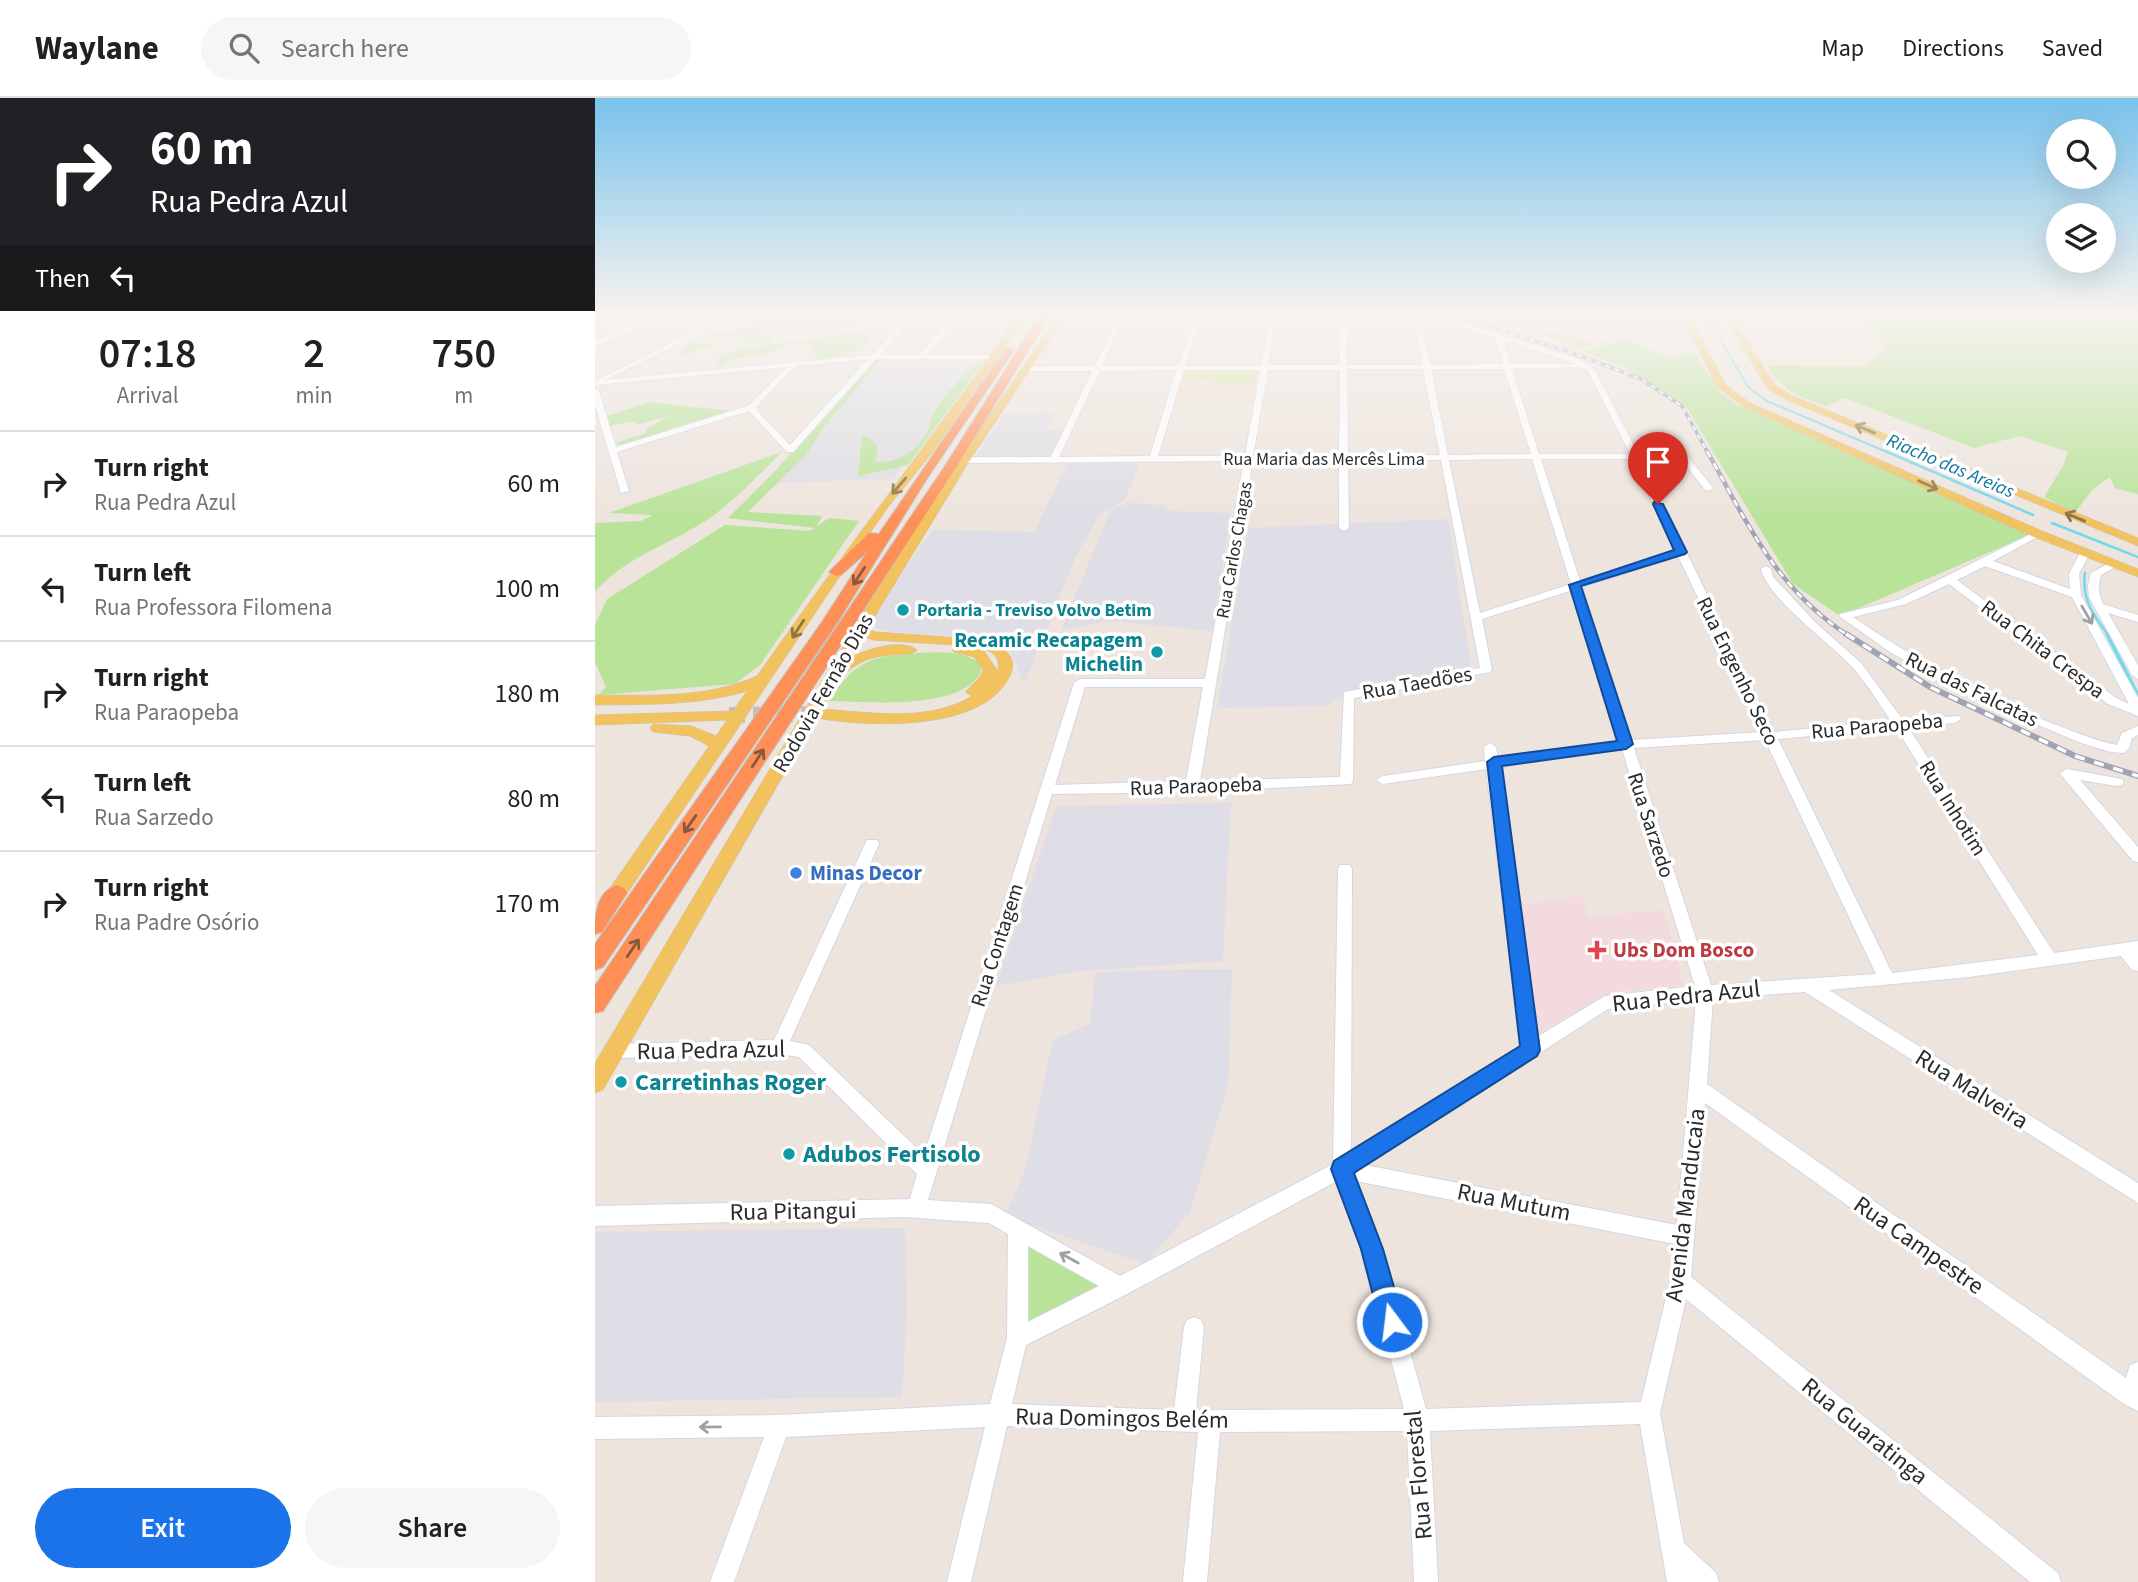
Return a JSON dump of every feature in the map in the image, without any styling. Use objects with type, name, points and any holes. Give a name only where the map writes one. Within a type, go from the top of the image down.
[{"type":"highway","name":"Rodovia Fernão Dias","points":[[595,961],[829,623],[923,475],[987,381]]},
{"type":"highway","name":"Rodovia Fernão Dias","points":[[595,1004],[882,571],[1003,381]]},
{"type":"highway","points":[[836,572],[864,548],[923,475]]},
{"type":"highway","points":[[882,571],[927,523]]},
{"type":"highway","points":[[595,926],[617,894]]},
{"type":"main road","points":[[617,894],[836,572],[884,505],[929,450],[976,381]]},
{"type":"main road","name":"Rodovia Fernão Dias","points":[[595,1083],[616,1052],[863,624],[965,460],[1019,381]]},
{"type":"main road","points":[[1720,381],[1733,397],[2038,534],[2138,573]]},
{"type":"main road","points":[[1767,381],[1770,387],[1790,398],[2138,542]]},
{"type":"main road","points":[[829,681],[863,655],[885,650],[964,649],[979,654],[990,670],[988,679],[981,687],[948,703],[822,710],[909,716],[944,713],[965,706],[988,694],[1007,667],[1005,658],[993,646],[985,643],[873,636],[865,632],[863,624]]},
{"type":"main road","points":[[595,701],[712,697],[735,692],[767,677]]},
{"type":"main road","points":[[595,709],[732,711],[595,720]]},
{"type":"main road","points":[[595,729],[694,729],[707,735],[719,747]]},
{"type":"street","points":[[612,451],[751,408],[777,381]]},
{"type":"street","points":[[751,408],[790,450],[852,381]]},
{"type":"street","points":[[1053,461],[1092,381]]},
{"type":"street","points":[[1153,460],[1176,381]]},
{"type":"street","name":"Rua Carlos Chagas","points":[[1192,787],[1250,460],[1261,381]]},
{"type":"street","points":[[1343,381],[1344,528]]},
{"type":"street","points":[[1430,381],[1475,618],[1681,552]]},
{"type":"street","name":"Rua Sarzedo","points":[[1513,381],[1705,992]]},
{"type":"street","name":"Rua Engenho Seco","points":[[1597,381],[1887,980]]},
{"type":"street","points":[[595,391],[624,491]]},
{"type":"street","name":"Rua Maria das Mercês Lima","points":[[965,460],[1683,456],[1709,489]]},
{"type":"street","points":[[1951,580],[2038,534]]},
{"type":"street","points":[[2085,553],[2074,574],[2076,595],[2138,710]]},
{"type":"street","points":[[1985,562],[2076,595]]},
{"type":"street","points":[[2113,564],[2097,573],[2093,585],[2098,606],[2125,648],[2138,676]]},
{"type":"street","name":"Rua Inhotim","points":[[1766,569],[1768,579],[1812,625],[1857,665],[1900,724],[2050,960]]},
{"type":"street","name":"Rua das Falcatas","points":[[1951,580],[1902,602],[1844,616],[1877,640],[1934,674],[2033,721],[2119,750],[2123,748],[2126,736],[2138,730]]},
{"type":"street","name":"Rua Chita Crespa","points":[[1951,580],[2112,701],[2138,710]]},
{"type":"street","points":[[2098,606],[2138,619]]},
{"type":"street","name":"Rua Taedões","points":[[1346,781],[1348,695],[1486,670],[1475,618]]},
{"type":"street","name":"Rua Contagem","points":[[916,1209],[1080,683],[1211,682]]},
{"type":"street","name":"Rua Paraopeba","points":[[1383,780],[1492,754],[1769,736],[1955,719]]},
{"type":"street","points":[[1492,754],[1530,1050]]},
{"type":"street","points":[[2117,782],[2067,772],[2138,857]]},
{"type":"street","name":"Rua Paraopeba","points":[[1046,790],[1346,781]]},
{"type":"street","points":[[779,1047],[872,844]]},
{"type":"street","points":[[1342,1169],[1345,869]]},
{"type":"street","points":[[2131,948],[2138,965]]},
{"type":"street","name":"Rua Pedra Azul","points":[[1017,1338],[1120,1287],[1342,1169],[1605,1003],[1705,992],[1887,980],[2131,948]]},
{"type":"street","name":"Rua Malveira","points":[[1807,985],[2138,1194]]},
{"type":"street","name":"Avenida Manducaia","points":[[1679,1582],[1649,1413],[1680,1281],[1686,1236],[1705,992]]},
{"type":"street","name":"Rua Pedra Azul","points":[[616,1052],[779,1047],[803,1050],[926,1170]]},
{"type":"street","name":"Rua Campestre","points":[[1699,1089],[2135,1398]]},
{"type":"street","name":"Rua Mutum","points":[[1342,1169],[1686,1236]]},
{"type":"street","name":"Rua Florestal","points":[[1342,1169],[1372,1249],[1418,1420],[1426,1582]]},
{"type":"street","name":"Rua Pitangui","points":[[595,1216],[916,1209],[991,1214],[1018,1229]]},
{"type":"street","points":[[959,1582],[1017,1338],[1018,1229],[1120,1287]]},
{"type":"street","name":"Rua Guaratinga","points":[[1680,1281],[2049,1582]]},
{"type":"street","points":[[1184,1421],[1194,1327]]},
{"type":"street","points":[[2135,1398],[2138,1373]]},
{"type":"street","name":"Rua Domingos Belém","points":[[595,1428],[779,1426],[999,1415],[1210,1421],[1418,1420],[1649,1413]]},
{"type":"street","points":[[1195,1582],[1210,1421]]},
{"type":"street","points":[[722,1582],[779,1426]]},
{"type":"street","points":[[1673,1549],[1707,1582]]},
{"type":"shaded area","points":[[857,381],[965,381],[893,479],[770,483]]},
{"type":"shaded area","points":[[1181,381],[1257,381],[1253,404],[1175,405]]},
{"type":"shaded area","points":[[1053,413],[1046,430],[1062,431],[1049,458],[975,457],[1004,414]]},
{"type":"shaded area","points":[[1068,462],[1139,464],[1125,500],[1100,514],[1076,556],[1024,685],[1009,645],[999,639],[893,632],[875,628],[874,610],[933,530],[1034,532]]},
{"type":"shaded area","points":[[1127,503],[1163,505],[1170,511],[1231,513],[1212,631],[1111,621],[1061,630],[1111,510]]},
{"type":"shaded area","points":[[1448,519],[1471,666],[1355,690],[1326,706],[1217,708],[1248,528]]},
{"type":"shaded area","points":[[1231,803],[1223,961],[1080,971],[996,986],[1056,806]]},
{"type":"shaded area","name":"Ubs Dom Bosco","points":[[1581,896],[1589,916],[1664,910],[1684,985],[1613,992],[1535,1034],[1512,906]]},
{"type":"shaded area","points":[[1232,969],[1228,1086],[1190,1212],[1145,1264],[1005,1216],[1025,1170],[1053,1040],[1090,1024],[1095,973]]},
{"type":"shaded area","points":[[905,1228],[907,1307],[902,1397],[595,1402],[595,1232]]},
{"type":"green space","points":[[852,381],[863,381],[824,427],[806,455],[748,512],[822,516],[817,526],[829,518],[859,521],[760,665],[735,684],[598,695],[606,687],[595,662],[595,625],[607,599],[725,525],[809,531],[815,528],[728,518],[777,469]]},
{"type":"green space","points":[[959,381],[969,381],[908,465],[858,476],[862,436],[871,439],[878,448],[875,462],[891,461],[906,455],[924,437],[933,414]]},
{"type":"green space","points":[[1212,381],[1254,381],[1254,383]]},
{"type":"green space","points":[[1646,381],[1713,381],[1720,392],[1736,404],[2032,534],[1840,616],[1793,584],[1687,408]]},
{"type":"green space","points":[[1779,381],[2138,381],[2138,494],[2115,488],[2110,477],[2092,490],[2075,513],[2044,497],[2063,466],[2068,452],[2020,436],[1974,448],[1845,398],[1826,406],[1799,396]]},
{"type":"green space","points":[[648,402],[732,411],[620,445],[615,443],[646,433],[647,429],[668,416],[636,425],[635,421],[608,426],[605,417]]},
{"type":"green space","points":[[782,452],[714,515],[621,568],[595,592],[595,523],[641,521],[653,515],[609,513]]},
{"type":"green space","points":[[943,652],[964,655],[980,664],[981,672],[970,685],[933,699],[911,702],[825,701],[851,674],[866,663],[902,654]]},
{"type":"green space","points":[[1023,1236],[1102,1288],[1026,1325]]},
{"type":"waterway","name":"Riacho das Areias","points":[[1745,381],[1767,401],[1889,453]]},
{"type":"waterway","name":"Riacho das Areias","points":[[1885,451],[2033,515]]},
{"type":"waterway","name":"Riacho das Areias","points":[[2052,523],[2138,557]]},
{"type":"waterway","points":[[2085,573],[2087,599],[2109,636]]},
{"type":"waterway","points":[[2107,634],[2138,695]]},
{"type":"tunnel","points":[[729,715],[819,714]]},
{"type":"railway","points":[[1644,381],[1682,406],[1708,453]]},
{"type":"railway","points":[[1707,451],[1751,529],[1783,576],[1802,598],[1848,635]]},
{"type":"railway","points":[[1848,635],[1930,687],[2075,756],[2138,776]]},
{"type":"place","name":"Portaria - Treviso Volvo Betim","points":[[903,610]]},
{"type":"place","name":"Recamic Recapagem Michelin","points":[[1157,652]]},
{"type":"place","name":"Minas Decor","points":[[796,873]]},
{"type":"place","name":"Ubs Dom Bosco","points":[[1597,950]]},
{"type":"place","name":"Carretinhas Roger","points":[[621,1082]]},
{"type":"place","name":"Adubos Fertisolo","points":[[789,1154]]},
{"type":"route","points":[[1392,1322],[1372,1249],[1342,1169],[1530,1050],[1494,762],[1626,744],[1575,585],[1681,552],[1658,504]]}]
